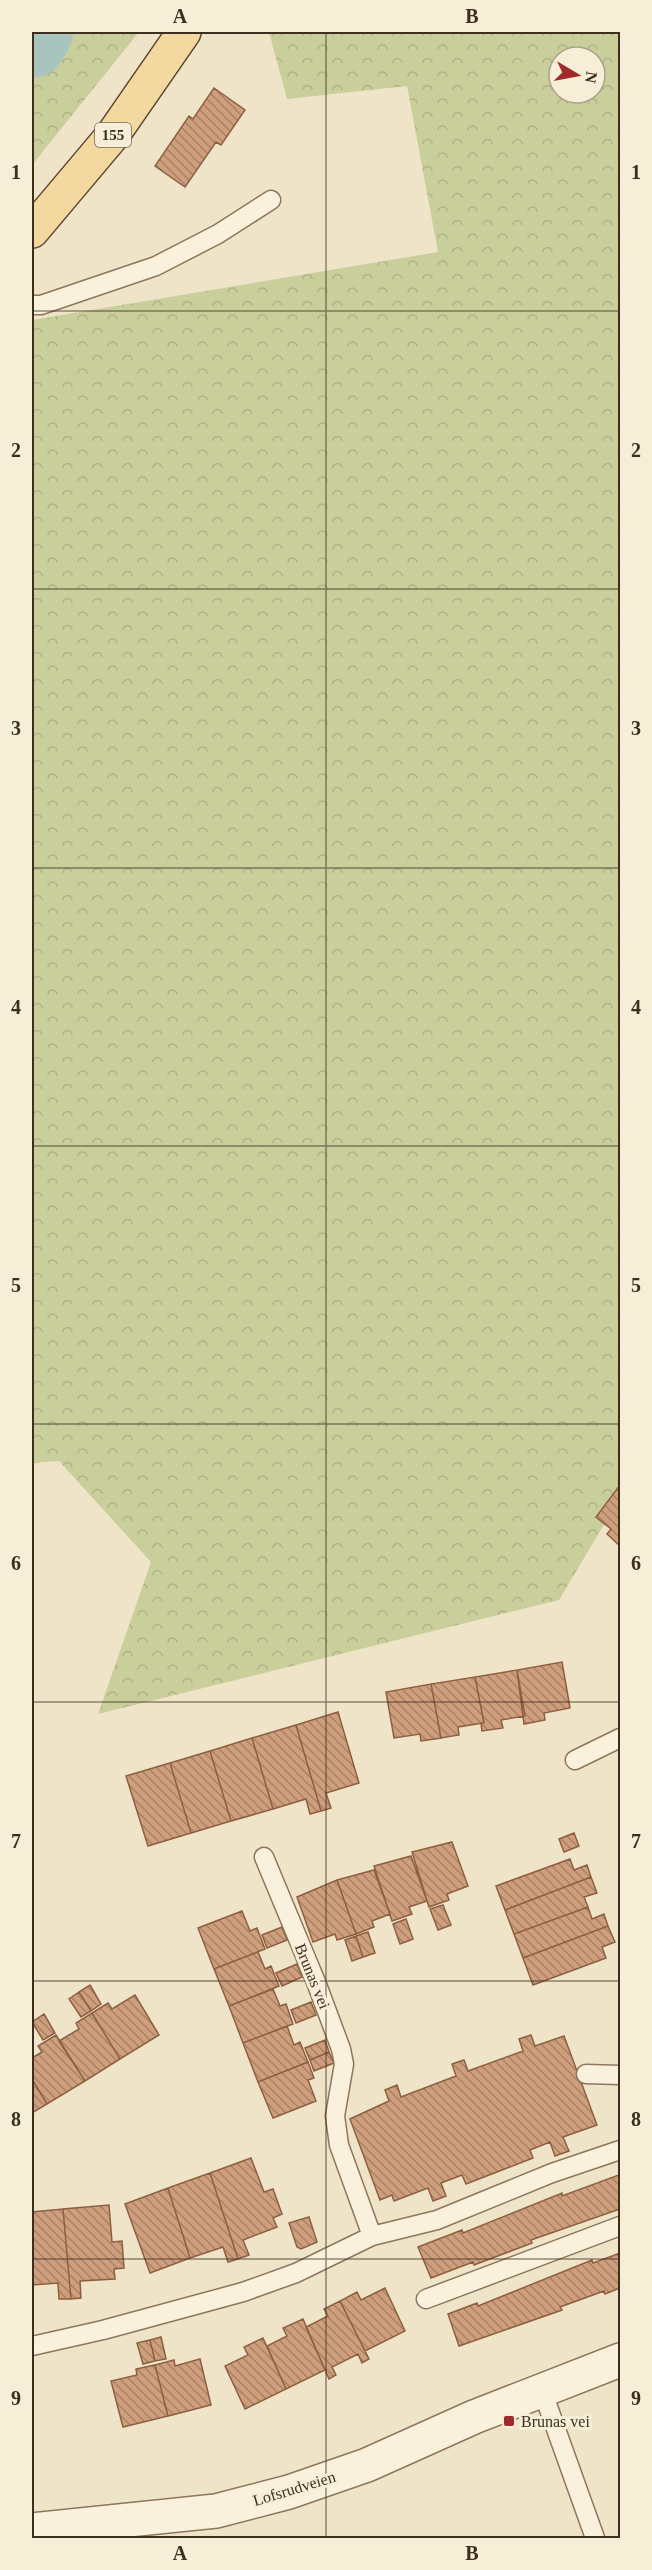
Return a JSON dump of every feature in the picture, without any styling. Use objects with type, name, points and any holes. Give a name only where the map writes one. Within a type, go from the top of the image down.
[{"type":"main road","name":"155","points":[[32,231],[112,136],[184,32]]},
{"type":"street","name":"Lofsrudveien","points":[[32,2530],[216,2511],[290,2492],[367,2465],[542,2390],[621,2360]]},
{"type":"lane","points":[[32,305],[41,305],[156,266],[218,234],[271,200]]},
{"type":"lane","points":[[574,1760],[621,1738]]},
{"type":"lane","name":"Brunas vei","points":[[264,1857],[316,1982],[340,2049],[344,2064],[335,2116],[339,2145],[372,2236]]},
{"type":"lane","points":[[586,2074],[621,2075]]},
{"type":"lane","points":[[32,2346],[103,2330],[243,2292],[296,2273],[372,2236],[437,2220],[552,2174],[621,2150]]},
{"type":"lane","points":[[426,2299],[621,2226]]},
{"type":"lane","points":[[542,2390],[595,2538]]},
{"type":"green space","points":[[32,32],[139,32],[32,165]]},
{"type":"green space","points":[[269,32],[620,32],[620,1498],[559,1600],[98,1714],[151,1562],[59,1461],[32,1463],[32,320],[438,252],[407,86],[287,99]]},
{"type":"building","points":[[214,88],[245,110],[221,145],[216,142],[185,187],[155,166],[189,116],[193,119]]},
{"type":"building","points":[[620,1485],[620,1546],[607,1534],[611,1529],[596,1517]]},
{"type":"building","points":[[562,1662],[570,1708],[544,1713],[545,1720],[524,1724],[517,1670]]},
{"type":"building","points":[[517,1670],[525,1716],[501,1720],[503,1728],[482,1731],[481,1723],[484,1723],[475,1677]]},
{"type":"building","points":[[475,1677],[484,1723],[458,1727],[459,1735],[441,1738],[431,1684]]},
{"type":"building","points":[[431,1684],[441,1738],[421,1741],[420,1734],[394,1738],[386,1692]]},
{"type":"building","points":[[338,1712],[359,1783],[326,1793],[331,1808],[321,1811],[296,1725]]},
{"type":"building","points":[[296,1725],[321,1811],[310,1814],[306,1799],[273,1809],[252,1738]]},
{"type":"building","points":[[252,1738],[273,1809],[231,1821],[210,1751]]},
{"type":"building","points":[[210,1751],[231,1821],[191,1833],[170,1763]]},
{"type":"building","points":[[170,1763],[191,1833],[148,1846],[126,1776]]},
{"type":"building","points":[[574,1833],[579,1846],[564,1852],[559,1839]]},
{"type":"building","points":[[452,1842],[468,1886],[447,1894],[449,1900],[429,1907],[412,1852]]},
{"type":"building","points":[[411,1856],[427,1901],[409,1907],[412,1914],[392,1921],[374,1866]]},
{"type":"building","points":[[570,1859],[574,1870],[587,1865],[591,1877],[505,1910],[496,1886]]},
{"type":"building","points":[[374,1870],[390,1914],[372,1921],[374,1927],[356,1934],[337,1880]]},
{"type":"building","points":[[591,1877],[597,1893],[584,1897],[588,1907],[514,1934],[505,1910]]},
{"type":"building","points":[[337,1880],[356,1934],[337,1940],[335,1934],[313,1942],[297,1897]]},
{"type":"building","points":[[443,1905],[451,1925],[438,1930],[430,1909]]},
{"type":"building","points":[[588,1907],[592,1919],[604,1914],[608,1926],[523,1958],[514,1934]]},
{"type":"building","points":[[242,1911],[250,1931],[257,1928],[265,1949],[214,1969],[198,1928]]},
{"type":"building","points":[[406,1919],[413,1939],[400,1944],[393,1924]]},
{"type":"building","points":[[608,1926],[615,1942],[602,1947],[606,1958],[533,1985],[523,1958]]},
{"type":"building","points":[[282,1927],[287,1940],[267,1948],[262,1935]]},
{"type":"building","points":[[368,1932],[375,1953],[363,1957],[356,1936]]},
{"type":"building","points":[[356,1936],[363,1957],[352,1961],[345,1940]]},
{"type":"building","points":[[258,1952],[265,1969],[271,1966],[279,1986],[229,2006],[214,1969]]},
{"type":"building","points":[[297,1964],[302,1977],[282,1986],[276,1973]]},
{"type":"building","points":[[90,1985],[101,2004],[91,2011],[79,1992]]},
{"type":"building","points":[[273,1989],[280,2006],[286,2004],[293,2024],[243,2043],[229,2006]]},
{"type":"building","points":[[79,1992],[91,2011],[81,2017],[69,1999]]},
{"type":"building","points":[[135,1995],[159,2035],[120,2059],[92,2013],[108,2003],[112,2009]]},
{"type":"building","points":[[311,2002],[316,2015],[296,2023],[291,2010]]},
{"type":"building","points":[[92,2013],[120,2059],[85,2081],[59,2041],[79,2029],[76,2023]]},
{"type":"building","points":[[44,2014],[55,2033],[43,2040],[32,2022]]},
{"type":"building","points":[[287,2026],[294,2045],[300,2042],[308,2062],[258,2082],[243,2043]]},
{"type":"building","points":[[56,2035],[85,2081],[47,2104],[32,2079],[32,2058],[42,2052],[38,2046]]},
{"type":"building","points":[[531,2035],[535,2046],[564,2036],[597,2125],[563,2137],[569,2151],[555,2156],[550,2142],[530,2150],[533,2158],[466,2184],[462,2175],[441,2183],[446,2196],[433,2201],[428,2188],[394,2201],[392,2195],[380,2200],[350,2119],[389,2101],[385,2090],[397,2085],[401,2097],[456,2076],[452,2064],[464,2060],[468,2071],[523,2051],[519,2039]]},
{"type":"building","points":[[325,2040],[329,2052],[310,2060],[305,2048]]},
{"type":"building","points":[[329,2052],[334,2063],[314,2071],[310,2060]]},
{"type":"building","points":[[308,2062],[314,2078],[308,2080],[316,2101],[273,2118],[258,2082]]},
{"type":"building","points":[[32,2079],[47,2104],[32,2113]]},
{"type":"building","points":[[251,2158],[264,2192],[273,2189],[282,2214],[273,2218],[277,2227],[243,2240],[249,2255],[238,2259],[210,2173]]},
{"type":"building","points":[[620,2171],[620,2209],[531,2240],[532,2243],[474,2265],[473,2262],[431,2278],[418,2247],[462,2230],[463,2233],[562,2193],[562,2196],[619,2175]]},
{"type":"building","points":[[210,2173],[238,2259],[228,2262],[223,2247],[190,2258],[168,2188]]},
{"type":"building","points":[[168,2188],[190,2258],[150,2273],[125,2204]]},
{"type":"building","points":[[109,2205],[112,2242],[122,2241],[124,2268],[114,2269],[115,2279],[80,2281],[81,2298],[71,2299],[63,2209]]},
{"type":"building","points":[[63,2209],[71,2299],[59,2299],[58,2283],[32,2285],[32,2212]]},
{"type":"building","points":[[309,2217],[317,2242],[301,2249],[297,2247],[289,2223]]},
{"type":"building","points":[[620,2253],[620,2288],[605,2294],[604,2291],[560,2307],[562,2310],[459,2346],[448,2314],[477,2303],[478,2306],[592,2260],[593,2263]]},
{"type":"building","points":[[385,2288],[405,2331],[365,2351],[340,2301],[357,2292],[361,2300]]},
{"type":"building","points":[[340,2301],[369,2359],[362,2363],[358,2354],[332,2367],[336,2375],[329,2379],[306,2327],[328,2316],[324,2309]]},
{"type":"building","points":[[303,2319],[325,2370],[286,2389],[267,2346],[287,2336],[283,2328]]},
{"type":"building","points":[[161,2337],[166,2359],[155,2361],[150,2340]]},
{"type":"building","points":[[263,2338],[286,2389],[245,2409],[225,2366],[248,2355],[244,2347]]},
{"type":"building","points":[[150,2340],[155,2361],[143,2364],[137,2343]]},
{"type":"building","points":[[200,2359],[211,2405],[168,2416],[155,2365],[174,2360],[175,2366]]},
{"type":"building","points":[[155,2365],[168,2416],[123,2427],[111,2381],[137,2375],[136,2369]]},
{"type":"waterway","points":[[32,43],[38,32]]},
{"type":"place","name":"Brunas vei","points":[[509,2421]]}]
